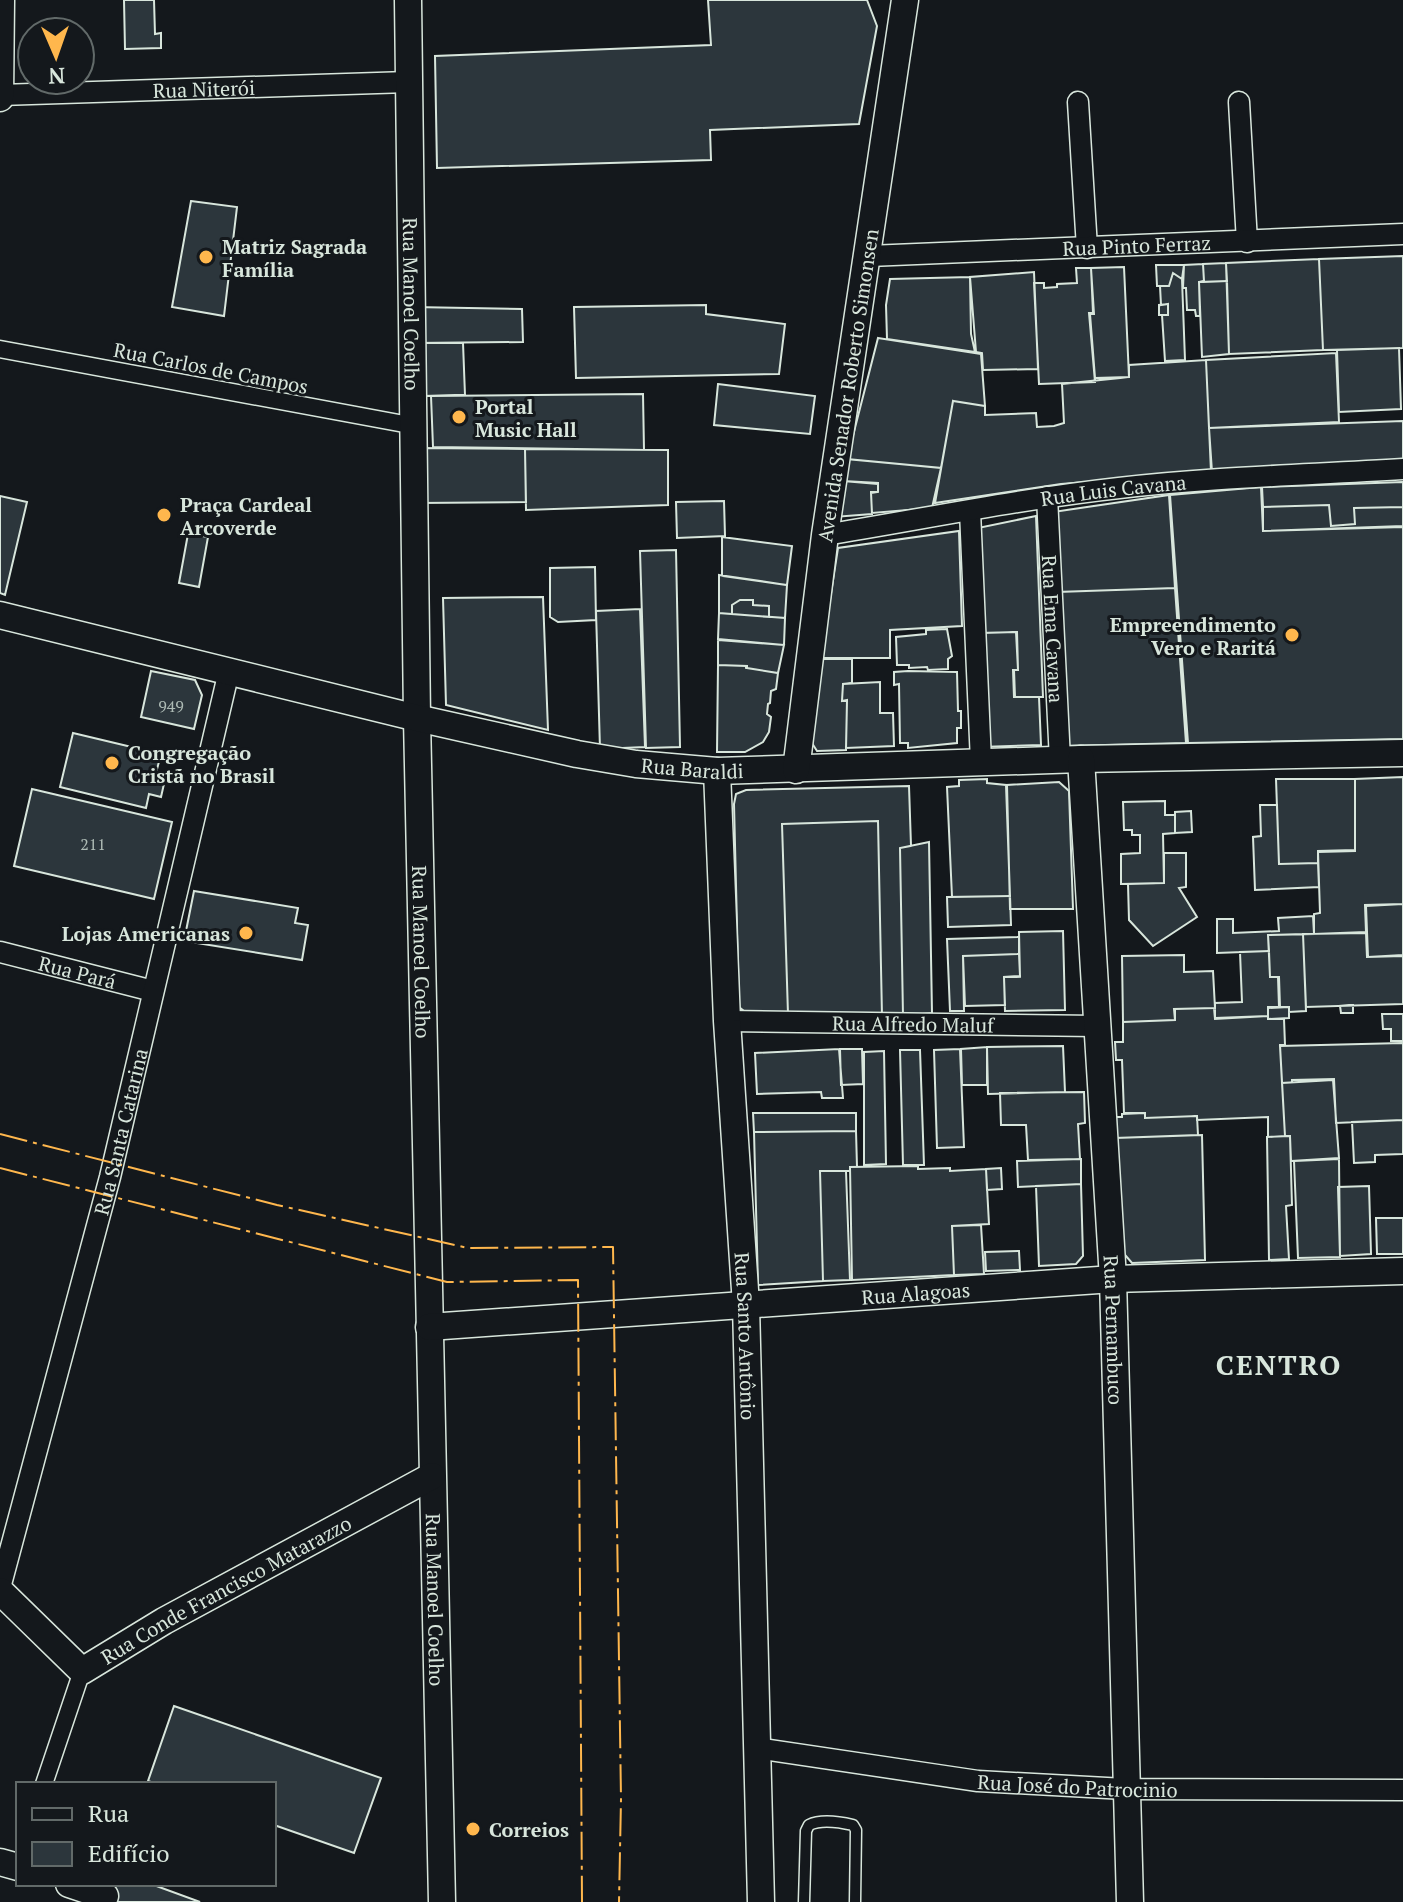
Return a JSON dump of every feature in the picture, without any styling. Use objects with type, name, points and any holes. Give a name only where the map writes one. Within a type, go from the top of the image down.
[{"type":"street","points":[[0,96],[1,0]]},
{"type":"street","name":"Rua Manoel Coelho","points":[[408,0],[417,718],[441,1898]]},
{"type":"street","name":"Avenida Senador Roberto Simonsen","points":[[796,770],[825,535],[905,0]]},
{"type":"street","name":"Rua Niterói","points":[[0,96],[408,82]]},
{"type":"street","points":[[1078,102],[1087,248]]},
{"type":"street","points":[[1239,102],[1247,242]]},
{"type":"street","name":"Rua Pinto Ferraz","points":[[869,256],[1403,234]]},
{"type":"street","name":"Rua Carlos de Campos","points":[[0,349],[415,426]]},
{"type":"street","name":"Rua Luis Cavana","points":[[825,535],[1047,497],[1182,481],[1403,469]]},
{"type":"street","name":"Rua Ema Cavana","points":[[1047,497],[1071,760]]},
{"type":"street","points":[[970,511],[981,762]]},
{"type":"street","name":"Rua Baraldi","points":[[0,615],[417,718],[636,764],[717,771],[796,770],[981,762],[1403,753]]},
{"type":"street","name":"Rua Santa Catarina","points":[[0,1590],[110,1177],[229,671]]},
{"type":"street","name":"Rua Pernambuco","points":[[1071,760],[1097,1026],[1113,1279],[1130,1902]]},
{"type":"street","name":"Rua Santo Antônio","points":[[717,771],[727,1021],[746,1305],[761,1902]]},
{"type":"street","name":"Rua Pará","points":[[0,952],[153,991]]},
{"type":"street","name":"Rua Alfredo Maluf","points":[[727,1021],[1097,1026]]},
{"type":"street","name":"Rua Alagoas","points":[[429,1327],[1113,1279],[1403,1271]]},
{"type":"street","name":"Rua Conde Francisco Matarazzo","points":[[45,1782],[82,1671],[164,1621],[432,1476]]},
{"type":"street","points":[[0,1590],[82,1671]]},
{"type":"street","name":"Rua José do Patrocinio","points":[[756,1748],[978,1781],[1125,1789],[1403,1790]]},
{"type":"street","points":[[75,1886],[105,1896]]},
{"type":"lane","points":[[804,1902],[806,1831],[809,1825],[816,1822],[846,1823],[856,1830],[855,1902]]},
{"type":"building","points":[[124,0],[154,0],[155,34],[161,33],[161,48],[125,49]]},
{"type":"building","points":[[708,0],[867,0],[877,26],[859,124],[710,130],[711,160],[437,168],[435,56],[711,45]]},
{"type":"building","name":"Matriz Sagrada Família","points":[[191,201],[237,207],[224,316],[172,307]]},
{"type":"building","points":[[1403,256],[1403,348],[1323,350],[1319,259]]},
{"type":"building","points":[[1319,259],[1323,350],[1229,354],[1226,263]]},
{"type":"building","points":[[1226,263],[1227,281],[1204,282],[1203,264]]},
{"type":"building","points":[[1203,264],[1204,281],[1199,282],[1200,316],[1196,316],[1195,310],[1187,310],[1186,288],[1183,288],[1184,265]]},
{"type":"building","points":[[1156,265],[1184,265],[1182,279],[1173,273],[1169,286],[1157,286]]},
{"type":"building","points":[[1124,267],[1129,377],[1095,378],[1090,314],[1094,314],[1091,268]]},
{"type":"building","points":[[1076,268],[1091,268],[1093,313],[1089,313],[1095,382],[1039,384],[1034,283],[1044,283],[1044,288],[1077,283]]},
{"type":"building","points":[[1034,272],[1038,369],[983,370],[982,353],[976,352],[970,277]]},
{"type":"building","points":[[1173,273],[1182,279],[1185,360],[1165,361],[1162,315],[1168,315],[1168,304],[1161,305],[1160,286],[1169,286]]},
{"type":"building","points":[[970,277],[971,334],[975,352],[887,339],[886,305],[890,279]]},
{"type":"building","points":[[1227,281],[1229,354],[1202,357],[1199,282]]},
{"type":"building","points":[[1168,304],[1168,315],[1159,315],[1159,305]]},
{"type":"building","points":[[706,305],[706,314],[785,324],[779,374],[576,378],[574,307]]},
{"type":"building","points":[[413,307],[522,309],[523,342],[414,343]]},
{"type":"building","points":[[878,338],[981,354],[985,406],[953,401],[941,468],[847,459]]},
{"type":"building","points":[[420,343],[463,343],[465,395],[422,396]]},
{"type":"building","points":[[1399,348],[1401,409],[1339,412],[1337,350]]},
{"type":"building","points":[[1336,353],[1339,422],[1209,428],[1206,360]]},
{"type":"building","points":[[1206,360],[1211,472],[1061,484],[935,503],[953,401],[985,406],[985,415],[1036,413],[1037,427],[1054,426],[1064,423],[1062,384],[1129,377],[1129,365]]},
{"type":"building","points":[[718,384],[815,396],[810,434],[714,425]]},
{"type":"building","points":[[643,394],[644,450],[433,447],[431,396]]},
{"type":"building","points":[[1403,421],[1403,463],[1212,472],[1209,428]]},
{"type":"building","points":[[418,448],[525,449],[526,502],[418,503]]},
{"type":"building","points":[[525,449],[668,450],[668,505],[526,510]]},
{"type":"building","points":[[847,459],[941,468],[932,508],[872,513],[871,493],[878,492],[878,483],[843,481]]},
{"type":"building","points":[[843,481],[878,484],[878,492],[871,492],[872,514],[834,517]]},
{"type":"building","points":[[1403,482],[1403,507],[1354,508],[1355,524],[1331,526],[1329,505],[1263,507],[1262,487]]},
{"type":"building","name":"Empreendimento Vero e Raritá","points":[[1261,487],[1263,531],[1403,527],[1403,739],[1188,743],[1170,495]]},
{"type":"building","points":[[1169,495],[1175,588],[1057,592],[1053,512]]},
{"type":"building","points":[[0,496],[27,502],[5,595],[0,593]]},
{"type":"building","points":[[724,501],[725,536],[677,538],[676,502]]},
{"type":"building","points":[[1329,505],[1331,526],[1355,524],[1354,508],[1403,507],[1403,526],[1263,531],[1263,507]]},
{"type":"building","points":[[1036,516],[1043,697],[1015,697],[1017,632],[978,633],[973,529]]},
{"type":"building","points":[[959,531],[962,626],[890,630],[890,658],[821,658],[838,548]]},
{"type":"building","points":[[188,534],[208,537],[199,587],[179,583]]},
{"type":"building","points":[[722,537],[792,546],[787,585],[722,576]]},
{"type":"building","points":[[676,550],[680,747],[646,748],[640,551]]},
{"type":"building","points":[[595,567],[596,620],[558,622],[550,617],[550,568]]},
{"type":"building","points":[[719,575],[787,585],[785,618],[719,613]]},
{"type":"building","points":[[1175,588],[1186,743],[1064,746],[1057,592]]},
{"type":"building","points":[[543,597],[548,730],[446,705],[443,598]]},
{"type":"building","points":[[740,600],[753,600],[753,605],[769,606],[769,617],[732,614],[732,605]]},
{"type":"building","points":[[640,609],[645,747],[600,749],[596,611]]},
{"type":"building","points":[[719,613],[785,618],[784,645],[718,639]]},
{"type":"building","points":[[947,629],[952,656],[948,659],[948,669],[928,670],[927,667],[897,665],[896,637]]},
{"type":"building","points":[[1016,632],[1018,670],[1013,670],[1014,697],[1039,697],[1041,745],[981,747],[982,633]]},
{"type":"building","points":[[718,640],[784,645],[778,673],[747,666],[718,665]]},
{"type":"building","points":[[820,659],[852,659],[852,683],[843,684],[842,701],[847,701],[846,750],[817,751],[810,740]]},
{"type":"building","points":[[718,665],[746,666],[778,673],[776,689],[771,691],[768,704],[767,714],[771,717],[769,732],[763,742],[745,752],[717,752]]},
{"type":"building","points":[[151,671],[195,680],[202,695],[194,729],[141,717]]},
{"type":"building","points":[[894,672],[957,672],[961,728],[957,728],[957,743],[908,748],[908,743],[900,743],[899,684],[894,685]]},
{"type":"building","points":[[880,682],[880,713],[893,713],[894,746],[846,748],[847,700],[842,701],[843,684]]},
{"type":"building","name":"Congregação Cristã no Brasil","points":[[73,733],[161,754],[156,773],[166,775],[161,797],[149,794],[146,808],[60,787]]},
{"type":"building","points":[[1403,777],[1403,904],[1365,905],[1366,932],[1314,934],[1314,914],[1320,913],[1318,852],[1355,851],[1355,779]]},
{"type":"building","points":[[987,779],[987,783],[1006,785],[1010,896],[952,897],[947,787],[959,786],[959,780]]},
{"type":"building","points":[[1276,779],[1355,779],[1355,850],[1318,851],[1318,863],[1279,864]]},
{"type":"building","points":[[1059,782],[1069,791],[1073,909],[1010,909],[1007,785]]},
{"type":"building","points":[[909,786],[911,846],[900,848],[903,1016],[882,1016],[878,821],[782,824],[788,1014],[749,1015],[739,1007],[736,794],[746,790]]},
{"type":"building","points":[[32,789],[172,822],[154,899],[14,866]]},
{"type":"building","points":[[1165,801],[1165,815],[1175,815],[1175,833],[1163,834],[1164,883],[1121,884],[1121,854],[1140,853],[1140,835],[1124,830],[1123,802]]},
{"type":"building","points":[[1260,805],[1277,805],[1279,864],[1318,863],[1319,887],[1255,890],[1253,837],[1261,836]]},
{"type":"building","points":[[1191,811],[1192,832],[1175,833],[1175,812]]},
{"type":"building","points":[[878,821],[882,1016],[788,1014],[782,824]]},
{"type":"building","points":[[929,842],[932,1013],[903,1016],[900,848]]},
{"type":"building","points":[[1164,853],[1186,853],[1186,887],[1179,888],[1197,917],[1153,946],[1129,920],[1128,884],[1164,883]]},
{"type":"building","name":"Lojas Americanas","points":[[194,891],[298,908],[295,923],[308,925],[302,960],[184,941]]},
{"type":"building","points":[[1010,896],[1011,925],[948,927],[947,897]]},
{"type":"building","points":[[1403,904],[1403,955],[1368,957],[1366,906]]},
{"type":"building","points":[[1313,916],[1314,934],[1268,935],[1269,951],[1217,953],[1217,919],[1233,919],[1233,933],[1279,931],[1278,918]]},
{"type":"building","points":[[1063,931],[1065,1010],[1005,1011],[1004,977],[1020,977],[1019,932]]},
{"type":"building","points":[[1366,933],[1367,957],[1403,956],[1403,1004],[1306,1007],[1303,934]]},
{"type":"building","points":[[1303,934],[1306,1011],[1289,1012],[1289,1007],[1280,1007],[1279,977],[1270,977],[1268,935]]},
{"type":"building","points":[[1019,937],[1019,954],[963,956],[964,1011],[950,1011],[947,939]]},
{"type":"building","points":[[1269,951],[1270,977],[1278,977],[1279,1007],[1268,1007],[1268,1016],[1215,1018],[1215,1003],[1242,1002],[1240,952]]},
{"type":"building","points":[[1019,954],[1020,976],[1004,977],[1005,1005],[965,1006],[963,956]]},
{"type":"building","points":[[1184,955],[1184,972],[1213,971],[1215,1008],[1174,1009],[1175,1020],[1123,1022],[1122,956]]},
{"type":"building","points":[[1353,1005],[1353,1013],[1341,1013],[1340,1006]]},
{"type":"building","points":[[1289,1007],[1289,1018],[1268,1019],[1268,1008]]},
{"type":"building","points":[[1214,1008],[1215,1019],[1268,1016],[1268,1019],[1284,1019],[1285,1045],[1280,1045],[1285,1136],[1268,1137],[1268,1117],[1197,1120],[1197,1116],[1145,1118],[1145,1113],[1124,1113],[1122,1060],[1116,1060],[1115,1042],[1123,1042],[1123,1022],[1175,1020],[1175,1009]]},
{"type":"building","points":[[1382,1014],[1403,1014],[1403,1041],[1391,1041],[1391,1029],[1383,1029]]},
{"type":"building","points":[[1403,1043],[1403,1120],[1336,1123],[1334,1079],[1282,1083],[1280,1046]]},
{"type":"building","points":[[1063,1046],[1065,1092],[988,1094],[987,1047]]},
{"type":"building","points":[[987,1047],[987,1085],[962,1085],[961,1049]]},
{"type":"building","points":[[839,1049],[843,1098],[822,1098],[821,1092],[757,1094],[755,1053]]},
{"type":"building","points":[[840,1049],[862,1049],[863,1084],[841,1085]]},
{"type":"building","points":[[960,1049],[964,1147],[937,1148],[934,1050]]},
{"type":"building","points":[[900,1050],[920,1050],[924,1165],[903,1165]]},
{"type":"building","points":[[884,1051],[886,1164],[864,1165],[864,1052]]},
{"type":"building","points":[[1333,1080],[1339,1158],[1291,1161],[1290,1136],[1285,1136],[1282,1083]]},
{"type":"building","points":[[1084,1092],[1085,1123],[1078,1124],[1080,1159],[1028,1160],[1026,1125],[1001,1125],[1000,1093]]},
{"type":"building","points":[[753,1113],[856,1113],[856,1131],[754,1132]]},
{"type":"building","points":[[1145,1113],[1145,1118],[1197,1116],[1198,1135],[1115,1138],[1114,1117]]},
{"type":"building","points":[[1403,1120],[1403,1154],[1375,1155],[1375,1162],[1354,1163],[1352,1122]]},
{"type":"building","points":[[856,1131],[857,1167],[850,1167],[850,1171],[820,1171],[823,1281],[758,1285],[754,1132]]},
{"type":"building","points":[[1202,1135],[1205,1260],[1132,1263],[1119,1248],[1115,1138]]},
{"type":"building","points":[[1290,1136],[1292,1205],[1286,1206],[1289,1259],[1269,1260],[1267,1137]]},
{"type":"building","points":[[1081,1159],[1081,1184],[1018,1187],[1017,1161]]},
{"type":"building","points":[[1339,1159],[1340,1257],[1298,1258],[1294,1161]]},
{"type":"building","points":[[918,1166],[918,1169],[950,1168],[950,1171],[986,1169],[989,1224],[952,1226],[954,1275],[852,1280],[850,1167]]},
{"type":"building","points":[[1001,1168],[1002,1189],[987,1190],[986,1169]]},
{"type":"building","points":[[820,1171],[846,1171],[850,1280],[823,1281]]},
{"type":"building","points":[[1081,1184],[1083,1256],[1076,1264],[1039,1266],[1036,1186]]},
{"type":"building","points":[[1369,1186],[1371,1254],[1340,1256],[1338,1187]]},
{"type":"building","points":[[1376,1218],[1403,1218],[1403,1254],[1377,1254]]},
{"type":"building","points":[[981,1225],[984,1274],[954,1275],[952,1226]]},
{"type":"building","points":[[1019,1251],[1020,1270],[986,1271],[985,1252]]},
{"type":"building","points":[[174,1706],[381,1778],[354,1853],[276,1826],[276,1782],[148,1781]]},
{"type":"building","points":[[108,1886],[156,1886],[200,1902],[102,1902]]},
{"type":"power","points":[[0,1134],[277,1205],[468,1248],[613,1247],[621,1799],[619,1902]]},
{"type":"power","points":[[0,1168],[447,1282],[578,1280],[582,1902]]},
{"type":"place","name":"Matriz Sagrada Família","points":[[206,257]]},
{"type":"place","name":"Portal Music Hall","points":[[459,417]]},
{"type":"place","name":"Praça Cardeal Arcoverde","points":[[164,515]]},
{"type":"place","name":"Empreendimento Vero e Raritá","points":[[1292,635]]},
{"type":"place","name":"Congregação Cristã no Brasil","points":[[112,763]]},
{"type":"place","name":"Lojas Americanas","points":[[246,933]]},
{"type":"place","name":"Correios","points":[[473,1829]]},
{"type":"district","name":"CENTRO","points":[[1279,1364]]}]
